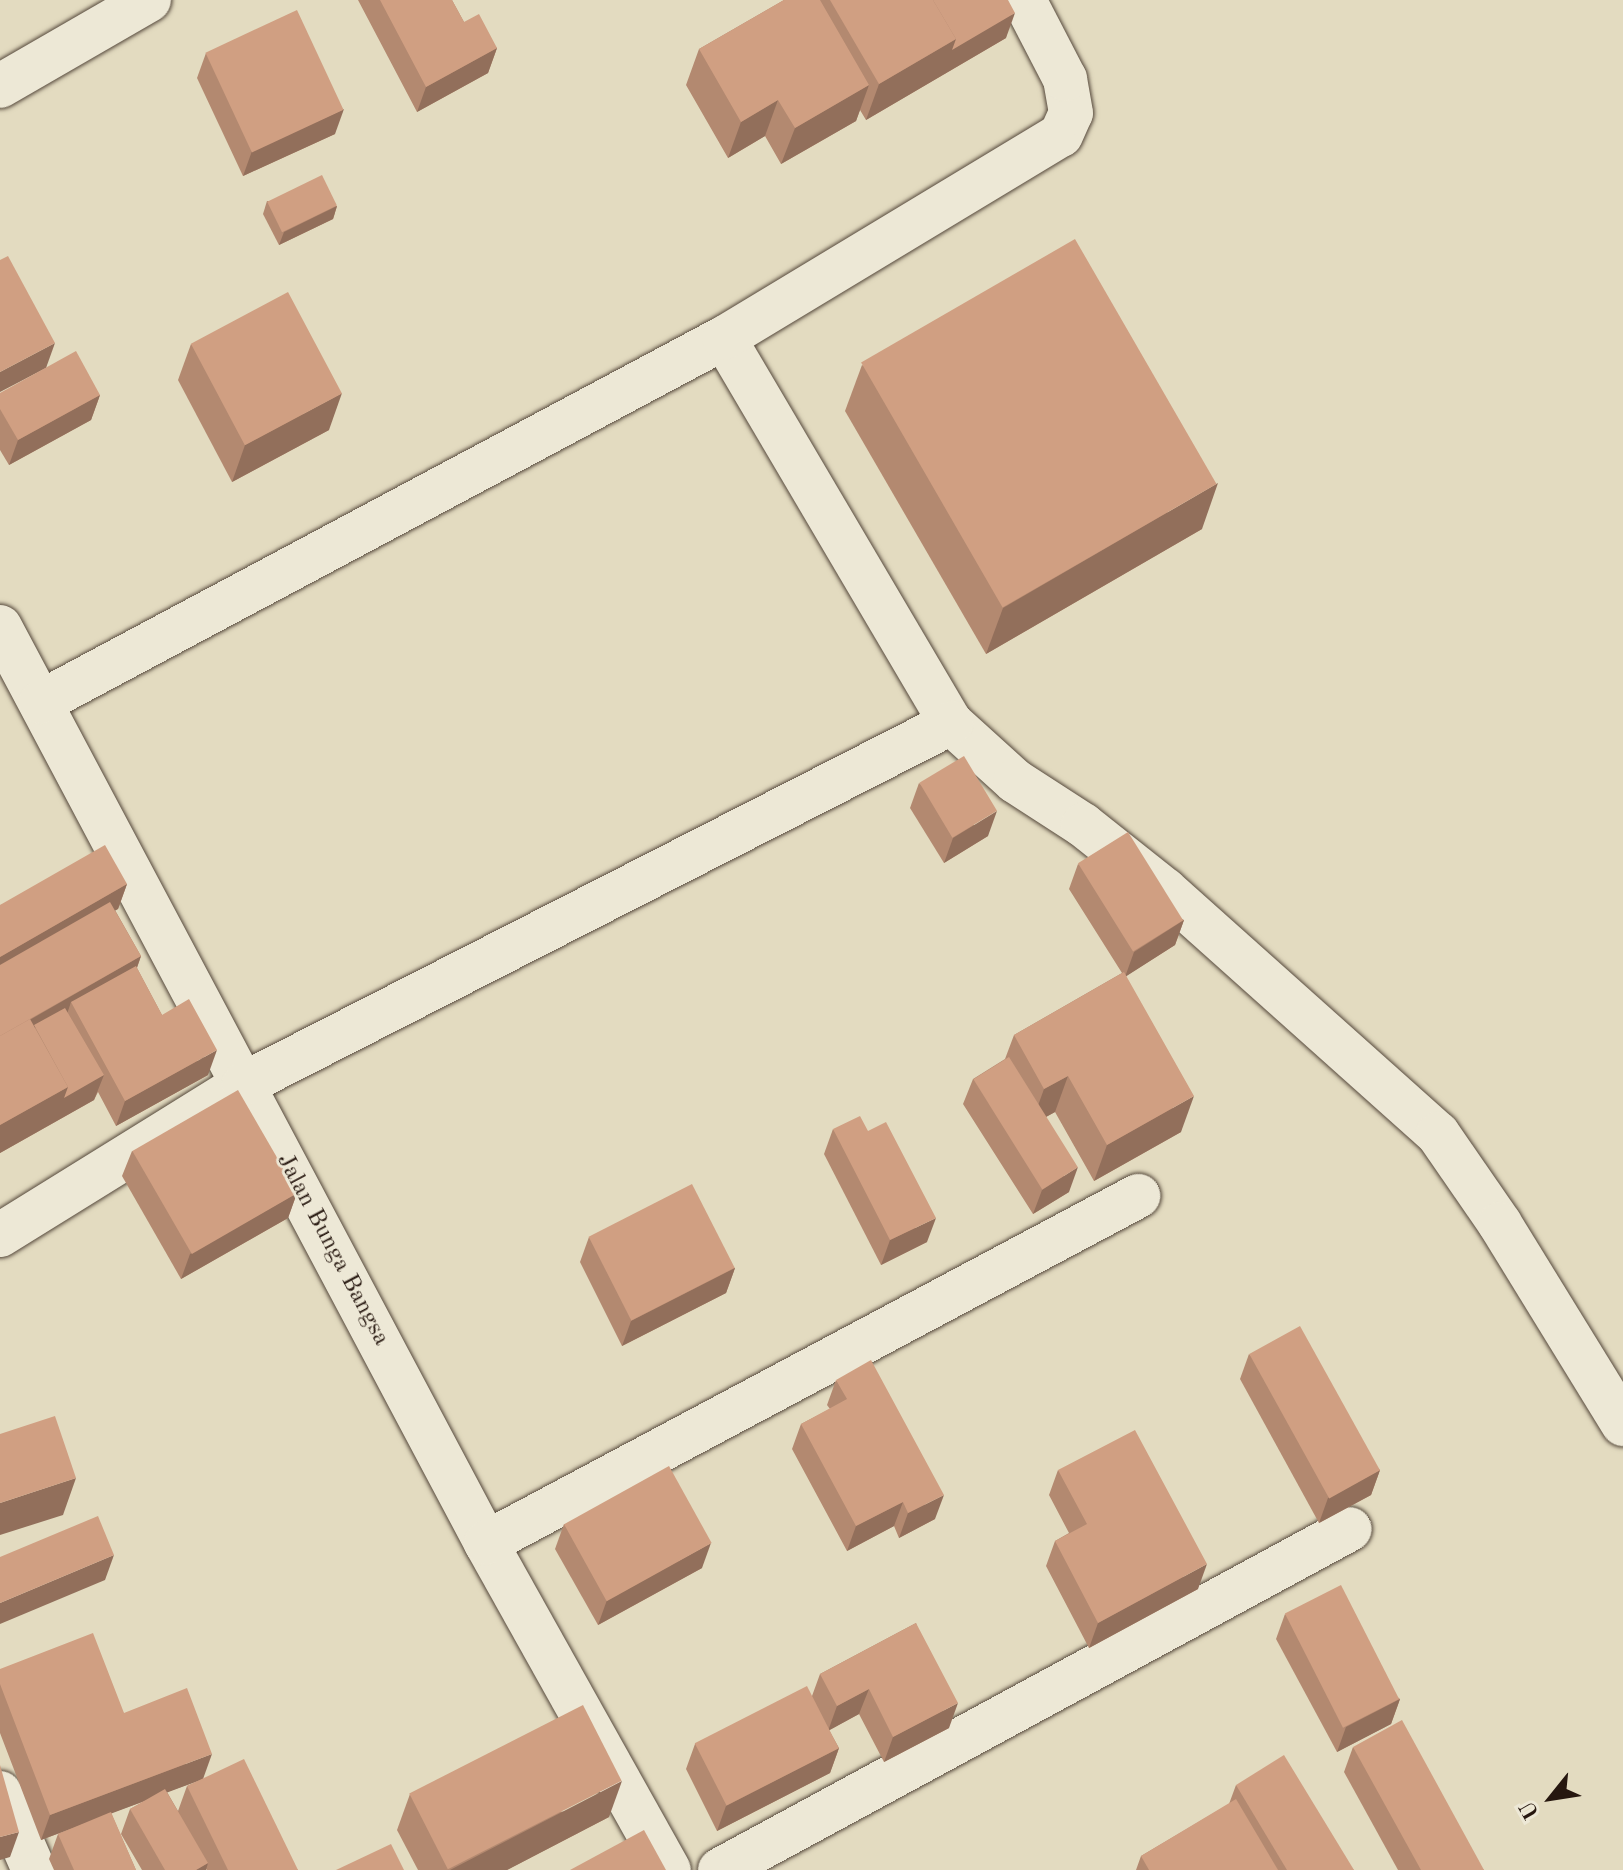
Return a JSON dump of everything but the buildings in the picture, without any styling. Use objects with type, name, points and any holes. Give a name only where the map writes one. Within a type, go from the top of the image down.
[{"type":"street","points":[[0,86],[149,0]]},
{"type":"street","points":[[41,702],[724,338],[1061,135],[1071,113],[1065,79],[1024,0]]},
{"type":"street","points":[[724,338],[951,723],[1015,781],[1083,825],[1165,890],[1438,1134],[1500,1224],[1623,1424]]},
{"type":"street","name":"Jalan Bunga Bangsa","points":[[0,627],[486,1543],[644,1851]]},
{"type":"street","points":[[0,1235],[244,1084],[951,723]]},
{"type":"street","points":[[486,1543],[1138,1196]]},
{"type":"street","points":[[720,1870],[1350,1529]]},
{"type":"street","points":[[0,1793],[34,1870]]}]
